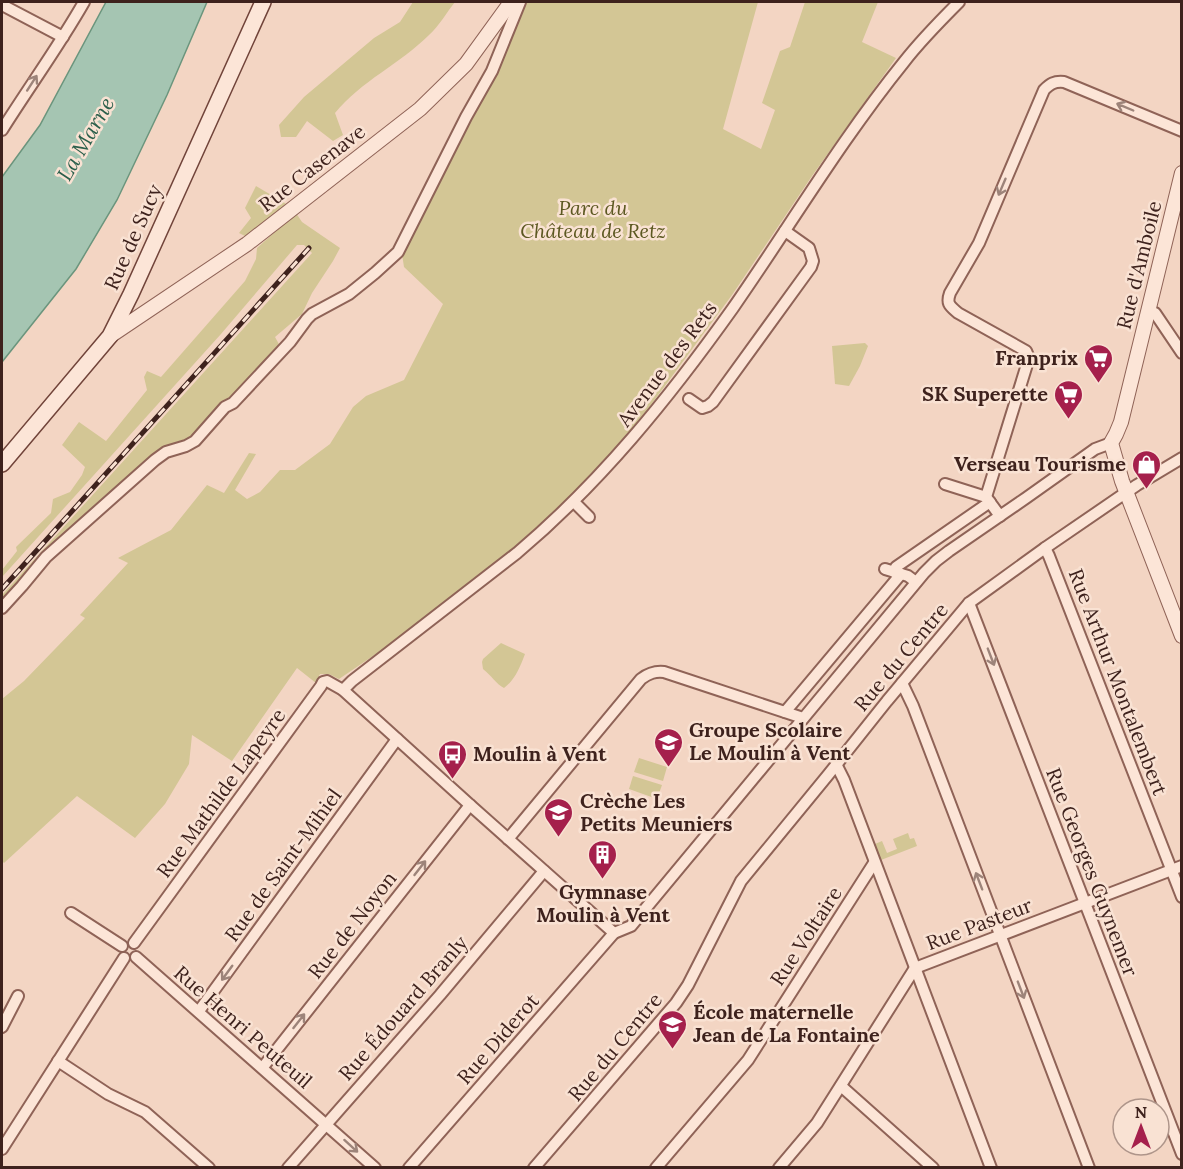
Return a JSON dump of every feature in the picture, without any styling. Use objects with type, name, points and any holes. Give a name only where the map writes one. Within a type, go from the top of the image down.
[{"type":"main road","name":"Rue de Sucy","points":[[2,464],[110,336],[263,2]]},
{"type":"street","points":[[2,130],[84,2]]},
{"type":"street","name":"Rue Casenave","points":[[110,336],[247,244],[420,109],[466,64],[510,2]]},
{"type":"street","points":[[2,608],[46,557],[155,460],[195,441],[225,407],[232,403],[290,342],[312,314],[349,294],[398,252],[492,70],[520,2]]},
{"type":"street","name":"Avenue des Rets","points":[[343,690],[517,553],[574,502],[632,440],[731,310],[892,77],[916,46],[959,2]]},
{"type":"street","points":[[2,5],[63,37]]},
{"type":"street","points":[[785,712],[896,567],[988,499],[1029,358],[1026,351],[958,313],[950,307],[948,300],[979,243],[1044,90],[1049,84],[1064,82],[1182,131]]},
{"type":"street","name":"Rue d'Amboile","points":[[1111,442],[1121,422],[1148,311],[1178,204],[1182,173]]},
{"type":"street","points":[[689,399],[702,408],[713,402],[811,267],[813,261],[809,248],[785,231]]},
{"type":"street","points":[[1148,311],[1155,313],[1182,352]]},
{"type":"street","points":[[1111,442],[1115,461],[1182,636]]},
{"type":"street","name":"Rue Diderot","points":[[409,1167],[614,933],[631,926],[916,582],[936,561],[1095,449],[1111,442]]},
{"type":"street","name":"Rue du Centre","points":[[534,1167],[676,1003],[688,985],[741,881],[969,603],[1045,548],[1182,458]]},
{"type":"street","points":[[945,484],[988,499],[1000,516]]},
{"type":"street","points":[[574,502],[589,517]]},
{"type":"street","name":"Rue Arthur Montalembert","points":[[1045,548],[1176,868],[1182,897]]},
{"type":"street","points":[[893,572],[908,576],[916,582]]},
{"type":"street","name":"Rue Georges Guynemer","points":[[969,603],[1182,1154]]},
{"type":"street","points":[[508,839],[641,679],[650,673],[664,672],[803,718]]},
{"type":"street","name":"Rue Mathilde Lapeyre","points":[[134,943],[323,682],[330,682],[343,690]]},
{"type":"street","points":[[902,683],[913,706],[1089,1167]]},
{"type":"street","points":[[343,690],[614,933]]},
{"type":"street","name":"Rue de Saint-Mihiel","points":[[199,1011],[397,739]]},
{"type":"street","points":[[836,764],[991,1167]]},
{"type":"street","name":"Rue de Noyon","points":[[263,1067],[470,805]]},
{"type":"street","name":"Rue Voltaire","points":[[656,1167],[748,1060],[874,863]]},
{"type":"street","name":"Rue Pasteur","points":[[779,1167],[817,1123],[915,968],[1176,868]]},
{"type":"street","name":"Rue Édouard Branly","points":[[288,1167],[440,995],[544,871]]},
{"type":"street","points":[[71,913],[122,946]]},
{"type":"street","points":[[129,942],[134,943],[138,949],[136,957],[131,960],[124,958],[121,952],[122,946],[129,942]]},
{"type":"street","name":"Rue Henri Peuteuil","points":[[136,957],[375,1167]]},
{"type":"street","points":[[2,1149],[124,958]]},
{"type":"street","points":[[2,1027],[18,996]]},
{"type":"street","points":[[58,1061],[108,1094],[145,1112],[209,1167]]},
{"type":"street","points":[[842,1086],[933,1167]]},
{"type":"green space","points":[[413,2],[455,2],[429,35],[357,91],[335,113],[343,135],[333,141],[307,121],[296,137],[281,137],[279,125],[304,97],[374,38],[400,22]]},
{"type":"green space","name":"Parc du Château de Retz","points":[[527,2],[758,2],[723,129],[761,149],[775,110],[762,103],[780,51],[790,47],[805,2],[878,2],[862,42],[896,58],[812,176],[732,295],[628,436],[600,469],[524,540],[401,637],[339,679],[329,674],[320,674],[316,683],[297,668],[232,761],[192,735],[189,764],[165,804],[135,838],[77,796],[4,863],[2,861],[2,699],[24,681],[85,618],[80,615],[128,563],[118,558],[171,530],[207,485],[224,493],[249,453],[256,454],[235,490],[247,499],[260,492],[280,470],[295,470],[330,444],[353,407],[366,396],[404,380],[443,304],[404,267],[402,254],[514,21]]},
{"type":"green space","points":[[256,186],[288,205],[247,237],[239,233],[251,218],[245,208]]},
{"type":"green space","points":[[296,213],[302,222],[340,248],[312,293],[302,314],[275,337],[280,346],[236,394],[214,411],[193,437],[151,459],[2,602],[2,595],[312,253],[304,245],[297,245],[221,334],[2,577],[2,570],[17,551],[16,547],[51,513],[53,499],[70,492],[82,475],[85,467],[62,445],[79,422],[106,441],[147,390],[144,377],[147,371],[161,377],[245,281],[256,259],[257,248]]},
{"type":"green space","points":[[865,343],[868,346],[849,386],[835,384],[832,346]]},
{"type":"green space","points":[[501,643],[525,654],[514,677],[504,688],[483,669],[482,662]]},
{"type":"green space","points":[[639,758],[667,767],[663,781],[634,772]]},
{"type":"green space","points":[[633,776],[662,785],[657,799],[629,789]]},
{"type":"green space","points":[[908,833],[910,839],[914,838],[917,846],[881,860],[875,844],[882,841],[887,853],[897,849],[893,839]]},
{"type":"water","name":"La Marne","points":[[106,2],[207,2],[167,95],[117,200],[76,269],[2,362],[2,177],[40,125]]},
{"type":"railway","points":[[2,589],[309,248]]},
{"type":"place","name":"Franprix","points":[[1099,384]]},
{"type":"place","name":"SK Superette","points":[[1069,420]]},
{"type":"place","name":"Verseau Tourisme","points":[[1147,490]]},
{"type":"place","name":"Groupe Scolaire Le Moulin à Vent","points":[[668,768]]},
{"type":"place","name":"Moulin à Vent","points":[[452,780]]},
{"type":"place","name":"Crèche Les Petits Meuniers","points":[[559,838]]},
{"type":"place","name":"Gymnase Moulin à Vent","points":[[603,880]]},
{"type":"place","name":"École maternelle Jean de La Fontaine","points":[[672,1050]]}]
